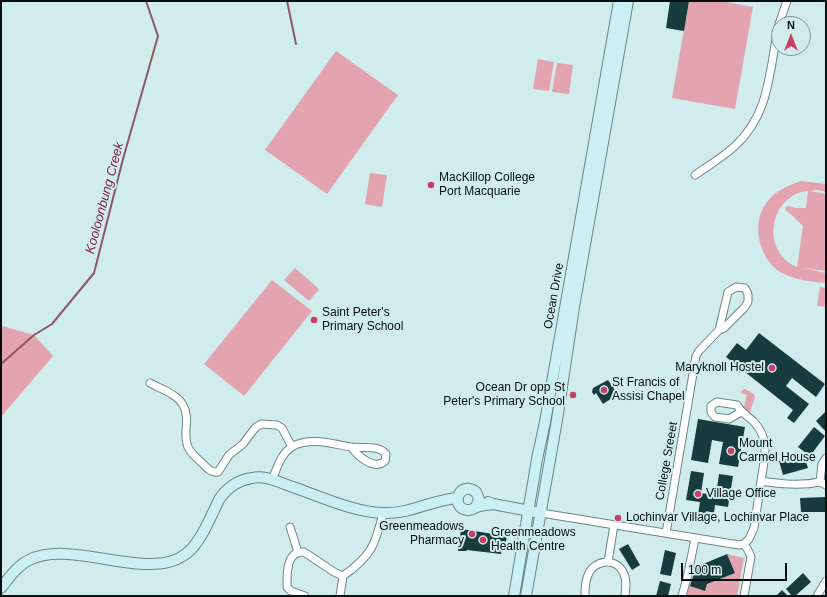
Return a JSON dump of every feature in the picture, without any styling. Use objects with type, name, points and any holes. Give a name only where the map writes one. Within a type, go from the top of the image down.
[{"type":"main road","name":"Ocean Drive","points":[[514,596],[619,1]]},
{"type":"main road","name":"Ocean Drive","points":[[526,596],[574,307],[628,1]]},
{"type":"main road","points":[[1,588],[20,566],[28,561],[43,556],[66,555],[148,564],[170,563],[181,558],[194,546],[220,498],[232,485],[253,478],[272,480],[369,512],[407,512],[420,507],[425,509],[458,501]]},
{"type":"main road","points":[[458,501],[460,492],[466,489],[474,491],[477,502]]},
{"type":"main road","points":[[458,501],[466,510],[471,510],[477,502]]},
{"type":"main road","points":[[477,502],[541,513]]},
{"type":"street","points":[[782,16],[787,1]]},
{"type":"street","points":[[695,174],[735,146],[756,120],[766,94],[773,56]]},
{"type":"street","name":"College Sreeet","points":[[666,533],[696,356],[719,330],[724,328],[747,304],[748,294],[744,288],[736,287],[728,292],[719,330]]},
{"type":"street","points":[[150,383],[174,396],[184,406],[186,412],[185,433],[188,446],[192,454],[214,472],[218,472],[229,454],[243,444],[255,428],[261,424],[277,425],[282,428],[292,447]]},
{"type":"street","points":[[541,513],[734,545],[744,544],[749,539],[754,528],[765,444],[754,422],[741,412],[736,405],[717,402],[711,406],[711,412],[715,417],[729,419],[741,412]]},
{"type":"street","points":[[272,480],[280,460],[292,447],[306,442],[318,441],[351,447]]},
{"type":"street","points":[[761,481],[786,484],[823,484],[822,464],[826,458]]},
{"type":"street","points":[[340,596],[343,576],[358,566],[372,548],[378,533],[383,513]]},
{"type":"street","points":[[608,562],[614,525]]},
{"type":"street","points":[[290,527],[298,552]]},
{"type":"street","points":[[682,596],[695,539]]},
{"type":"street","points":[[744,544],[751,557],[744,596]]},
{"type":"street","points":[[305,596],[287,587],[290,562],[294,554],[304,552],[334,572],[343,576]]},
{"type":"street","points":[[585,596],[588,574],[597,564],[603,562],[608,562],[619,566],[623,572],[626,585],[625,596]]},
{"type":"street","points":[[817,596],[826,581]]},
{"type":"shaded area","points":[[689,1],[721,1],[753,7],[735,109],[672,98]]},
{"type":"shaded area","points":[[336,51],[398,95],[327,194],[265,150]]},
{"type":"shaded area","points":[[538,59],[554,62],[549,91],[533,89]]},
{"type":"shaded area","points":[[557,63],[573,65],[569,94],[552,92]]},
{"type":"shaded area","points":[[370,173],[387,175],[382,207],[365,204]]},
{"type":"shaded area","points":[[801,181],[826,184],[826,192],[817,190],[810,191],[826,194],[826,271],[802,268],[826,273],[826,283],[794,278],[784,274],[768,261],[760,241],[758,231],[759,220],[767,202],[778,191]],"holes":[[[808,191],[806,208],[795,208],[788,206],[785,208],[786,211],[803,226],[797,267],[785,260],[778,249],[774,237],[774,225],[778,213],[785,202],[795,195]]]},
{"type":"shaded area","points":[[295,268],[319,289],[309,301],[284,280]]},
{"type":"shaded area","points":[[272,280],[312,311],[244,396],[204,364]]},
{"type":"shaded area","points":[[820,287],[826,288],[826,307],[817,306]]},
{"type":"shaded area","points":[[2,326],[34,335],[53,356],[1,417],[1,327]]},
{"type":"shaded area","points":[[745,389],[754,394],[755,397],[749,415],[738,405],[744,406],[747,395],[741,393],[742,390]]},
{"type":"shaded area","points":[[727,554],[744,558],[737,596],[684,596],[688,585],[705,590],[707,584],[735,573]]},
{"type":"building","points":[[670,1],[689,1],[684,31],[666,28]]},
{"type":"building","name":"Maryknoll Hostel","points":[[759,333],[825,384],[816,397],[792,378],[786,386],[809,404],[794,423],[787,418],[793,410],[726,357],[737,343],[746,350]]},
{"type":"building","name":"St Francis of Assisi Chapel","points":[[608,380],[618,394],[603,404],[596,393],[594,395],[592,392],[593,388]]},
{"type":"building","points":[[826,411],[826,432],[816,421]]},
{"type":"building","name":"Mount Carmel House","points":[[698,419],[745,427],[738,467],[719,464],[723,442],[712,440],[708,463],[691,460]]},
{"type":"building","points":[[814,427],[825,436],[810,456],[798,447]]},
{"type":"building","points":[[803,454],[808,468],[783,475],[779,461]]},
{"type":"building","name":"Village Office","points":[[691,471],[704,473],[701,493],[716,495],[719,474],[733,476],[728,507],[715,505],[714,513],[706,511],[706,516],[698,515],[700,502],[686,500]]},
{"type":"building","points":[[826,497],[826,512],[801,512],[800,498]]},
{"type":"building","name":"Greenmeadows Health Centre","points":[[461,529],[507,536],[505,547],[502,547],[501,554],[467,550],[458,551]]},
{"type":"building","points":[[628,544],[640,565],[632,570],[619,549]]},
{"type":"building","points":[[665,550],[676,553],[671,576],[660,574]]},
{"type":"building","points":[[727,554],[735,573],[707,584],[705,591],[690,586],[696,567]]},
{"type":"building","points":[[803,573],[811,582],[795,596],[792,596],[786,589]]},
{"type":"building","points":[[660,581],[671,584],[668,596],[656,596]]},
{"type":"building","points":[[782,590],[788,596],[776,596]]},
{"type":"waterway","name":"Kooloonbung Creek","points":[[1,364],[34,335],[52,324],[94,273],[123,159],[158,36],[146,1]]},
{"type":"waterway","points":[[287,1],[296,44]]},
{"type":"place","name":"MacKillop College Port Macquarie","points":[[431,185]]},
{"type":"place","name":"Saint Peter's Primary School","points":[[314,320]]},
{"type":"place","name":"Maryknoll Hostel","points":[[772,368]]},
{"type":"place","name":"St Francis of Assisi Chapel","points":[[604,390]]},
{"type":"place","name":"Ocean Dr opp St Peter's Primary School","points":[[573,395]]},
{"type":"place","name":"Mount Carmel House","points":[[731,451]]},
{"type":"place","name":"Village Office","points":[[698,494]]},
{"type":"place","name":"Lochinvar Village, Lochinvar Place","points":[[618,518]]},
{"type":"place","name":"Greenmeadows Pharmacy","points":[[472,534]]},
{"type":"place","name":"Greenmeadows Health Centre","points":[[483,540]]}]
